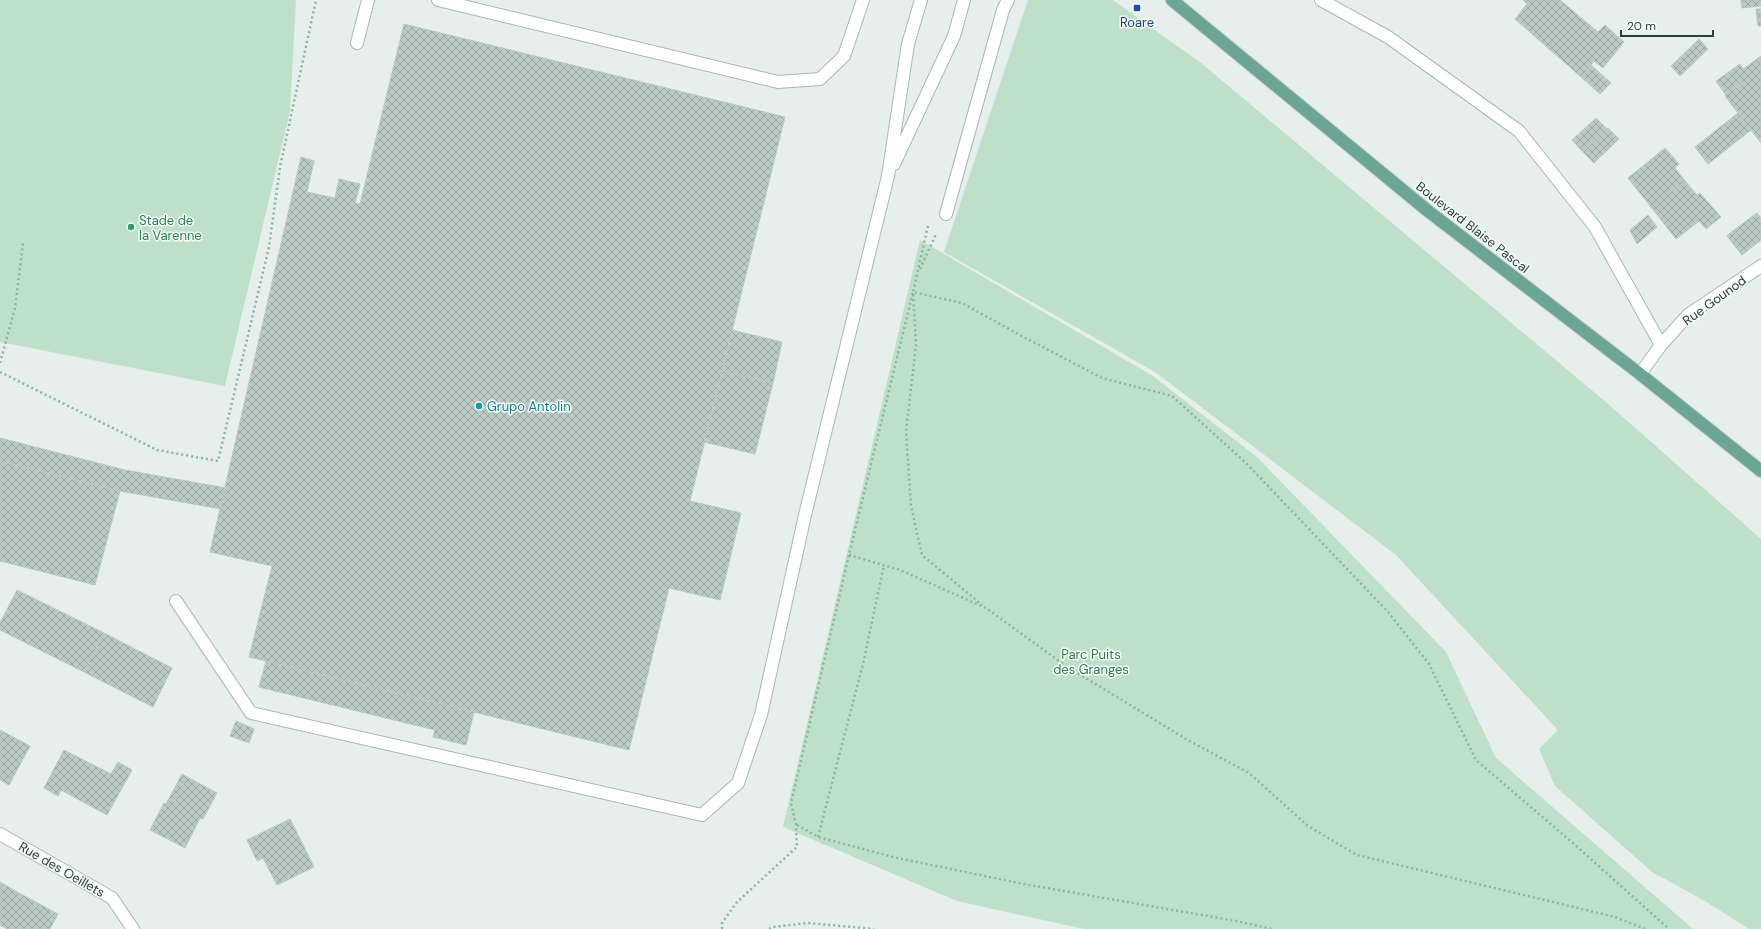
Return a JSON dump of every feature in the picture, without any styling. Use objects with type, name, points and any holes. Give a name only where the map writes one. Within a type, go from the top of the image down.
[{"type":"main road","name":"Boulevard Blaise Pascal","points":[[1172,0],[1428,211],[1640,374],[1761,471]]},
{"type":"street","points":[[357,43],[368,0]]},
{"type":"street","points":[[438,0],[778,82],[820,79],[844,56],[863,0]]},
{"type":"street","points":[[176,601],[250,714],[702,815],[738,783],[761,715],[805,514],[888,176],[908,44],[921,0]]},
{"type":"street","points":[[888,176],[954,36],[964,0]]},
{"type":"street","points":[[946,214],[1003,10],[1008,0]]},
{"type":"street","points":[[1321,0],[1388,37],[1519,131],[1596,227],[1660,345]]},
{"type":"street","name":"Rue Gounod","points":[[1640,374],[1660,345],[1688,315],[1761,266]]},
{"type":"street","name":"Rue des Oeillets","points":[[0,834],[112,898],[133,929]]},
{"type":"path","points":[[0,372],[157,450],[218,461],[269,247],[280,167],[316,0]]},
{"type":"path","points":[[917,275],[946,214]]},
{"type":"path","points":[[0,363],[15,308],[23,243]]},
{"type":"path","points":[[722,929],[722,923],[737,902],[797,847],[796,824],[791,803],[849,554],[913,292]]},
{"type":"path","points":[[913,292],[916,345],[906,432],[911,506],[922,555],[986,608],[1066,666],[1186,739],[1249,773],[1308,826],[1357,855],[1615,916],[1645,929]]},
{"type":"path","points":[[913,292],[962,303],[1020,336],[1102,378],[1172,396],[1246,463],[1388,612],[1428,664],[1476,760],[1574,844],[1669,929]]},
{"type":"path","points":[[849,554],[900,570],[986,608]]},
{"type":"path","points":[[818,837],[863,664],[884,565]]},
{"type":"path","points":[[796,824],[818,837],[897,858],[1017,882],[1236,920],[1273,929]]},
{"type":"path","points":[[769,929],[773,927],[808,923],[874,929]]},
{"type":"green space","name":"Stade de la Varenne","points":[[0,0],[296,0],[290,111],[225,386],[0,342]]},
{"type":"green space","points":[[1028,0],[1113,0],[1201,63],[1607,403],[1761,539],[1761,929],[1749,929],[1705,901],[1652,872],[1555,786],[1539,749],[1558,730],[1396,555],[1155,372],[944,252]]},
{"type":"green space","name":"Parc Puits des Granges","points":[[920,240],[1153,376],[1258,458],[1446,652],[1496,758],[1693,929],[1084,929],[957,901],[783,827]]},
{"type":"building","points":[[1523,0],[1560,0],[1598,32],[1605,25],[1624,42],[1603,68],[1594,61],[1581,77],[1515,19],[1527,4]]},
{"type":"building","points":[[1741,0],[1761,0],[1761,6],[1742,8]]},
{"type":"building","points":[[1756,9],[1761,9],[1761,26],[1758,26]]},
{"type":"building","name":"Grupo Antolin","points":[[404,24],[785,117],[690,501],[741,513],[720,600],[669,588],[629,750],[249,657],[272,566],[210,552],[301,157],[314,161],[307,192],[335,198],[339,179],[360,184],[355,203],[360,204]]},
{"type":"building","points":[[1699,39],[1708,49],[1680,76],[1671,66]]},
{"type":"building","points":[[1761,56],[1761,143],[1725,96],[1742,83],[1735,75]]},
{"type":"building","points":[[1740,64],[1743,69],[1735,75],[1742,83],[1726,95],[1716,81]]},
{"type":"building","points":[[1591,65],[1611,83],[1600,94],[1581,77]]},
{"type":"building","points":[[1738,113],[1751,130],[1708,164],[1695,147]]},
{"type":"building","points":[[1596,118],[1607,129],[1583,152],[1572,140]]},
{"type":"building","points":[[1608,128],[1619,139],[1594,163],[1583,152]]},
{"type":"building","points":[[1665,148],[1679,164],[1675,168],[1685,181],[1651,207],[1628,178]]},
{"type":"building","points":[[1685,181],[1697,195],[1700,193],[1721,217],[1706,229],[1699,221],[1676,239],[1651,207]]},
{"type":"building","points":[[1757,213],[1761,218],[1761,239],[1746,221]]},
{"type":"building","points":[[1648,215],[1657,227],[1637,244],[1630,230]]},
{"type":"building","points":[[1746,221],[1761,240],[1742,255],[1734,245],[1741,239],[1734,230]]},
{"type":"building","points":[[1734,230],[1741,239],[1734,245],[1727,236]]},
{"type":"building","points":[[732,330],[782,342],[773,383],[722,371]]},
{"type":"building","points":[[722,371],[773,383],[755,454],[704,442]]},
{"type":"building","points":[[0,438],[125,470],[226,488],[221,509],[120,491],[0,461]]},
{"type":"building","points":[[0,461],[120,491],[95,585],[0,561]]},
{"type":"building","points":[[17,590],[104,633],[84,672],[0,630],[0,623]]},
{"type":"building","points":[[104,633],[172,668],[153,707],[84,672]]},
{"type":"building","points":[[266,661],[474,712],[466,745],[433,737],[435,730],[259,687]]},
{"type":"building","points":[[236,721],[254,729],[249,743],[230,736]]},
{"type":"building","points":[[0,730],[30,746],[9,785],[0,780]]},
{"type":"building","points":[[64,750],[111,774],[118,762],[132,770],[107,815],[61,790],[58,796],[44,788]]},
{"type":"building","points":[[182,774],[187,777],[172,807],[166,804]]},
{"type":"building","points":[[187,777],[217,793],[203,819],[200,818],[185,848],[150,830],[164,803],[172,807]]},
{"type":"building","points":[[290,819],[314,867],[277,885],[263,858],[257,861],[247,840]]},
{"type":"building","points":[[0,882],[19,893],[17,897],[56,918],[50,929],[7,929],[0,925]]},
{"type":"building","points":[[19,893],[58,914],[56,918],[17,897]]},
{"type":"place","name":"Roare","points":[[1137,8]]},
{"type":"place","name":"Stade de la Varenne","points":[[131,227]]},
{"type":"place","name":"Grupo Antolin","points":[[479,406]]}]
